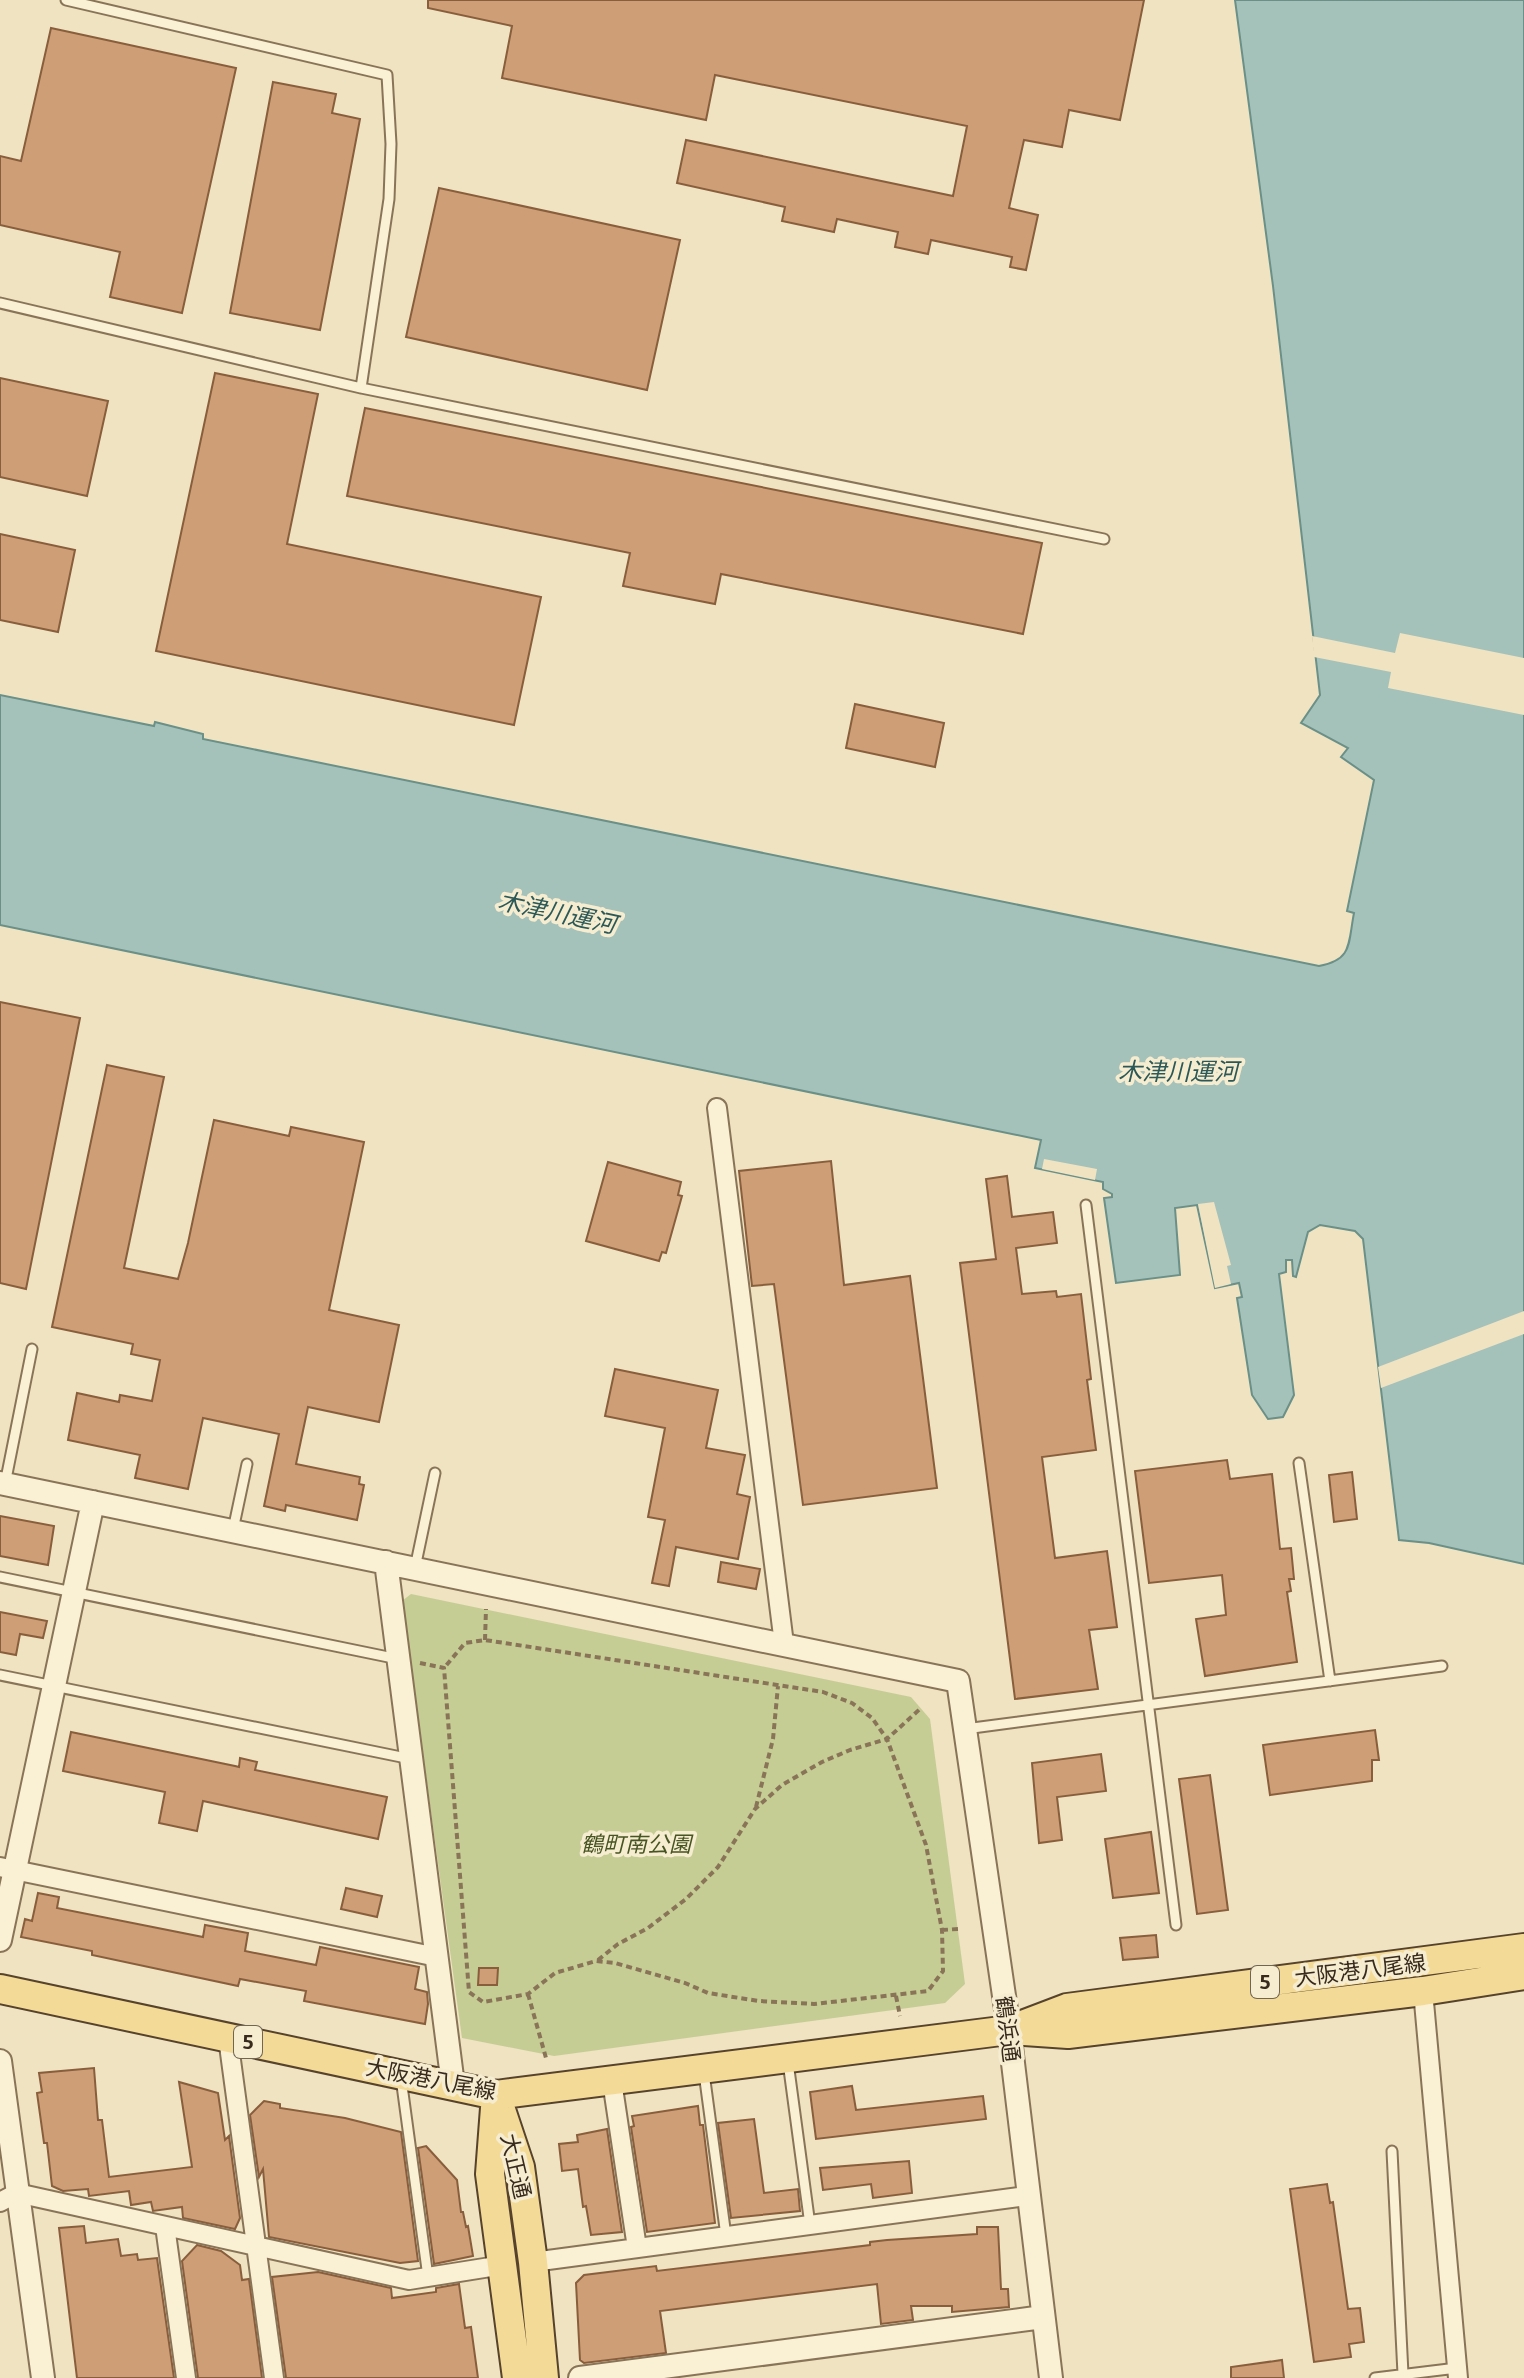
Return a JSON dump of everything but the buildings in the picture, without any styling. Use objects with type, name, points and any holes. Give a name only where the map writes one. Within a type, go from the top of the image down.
[{"type":"main road","name":"大阪港八尾線","points":[[1009,2030],[1067,2008],[1524,1948]]},
{"type":"main road","name":"大阪港八尾線","points":[[0,1989],[496,2095],[1009,2030],[1068,2034],[1423,1991],[1524,1975]]},
{"type":"main road","name":"大正通","points":[[496,2095],[520,2167],[544,2378]]},
{"type":"main road","name":"大正通","points":[[496,2095],[490,2174],[517,2378]]},
{"type":"street","points":[[2,1483],[784,1644],[717,1108]]},
{"type":"street","points":[[0,1940],[8,1868],[54,1686],[93,1502]]},
{"type":"street","points":[[386,1562],[453,2085]]},
{"type":"street","name":"鶴浜通","points":[[784,1644],[958,1681],[1009,2030],[1051,2378]]},
{"type":"street","points":[[8,1868],[437,1957]]},
{"type":"street","points":[[1423,1991],[1458,2373]]},
{"type":"street","points":[[228,2038],[274,2378]]},
{"type":"street","points":[[0,2061],[6,2195],[43,2378]]},
{"type":"street","points":[[612,2081],[637,2248]]},
{"type":"street","points":[[6,2195],[165,2226],[409,2280],[503,2265]]},
{"type":"street","points":[[533,2262],[1027,2196]]},
{"type":"street","points":[[165,2226],[186,2378]]},
{"type":"street","points":[[580,2378],[1043,2317]]},
{"type":"lane","points":[[66,0],[387,75],[391,144],[389,199],[361,388]]},
{"type":"lane","points":[[0,303],[361,388],[1104,539]]},
{"type":"lane","points":[[1086,1205],[1176,1925]]},
{"type":"lane","points":[[2,1483],[32,1349]]},
{"type":"lane","points":[[1299,1463],[1330,1681]]},
{"type":"lane","points":[[233,1530],[247,1464]]},
{"type":"lane","points":[[415,1568],[435,1473]]},
{"type":"lane","points":[[0,1577],[398,1659]]},
{"type":"lane","points":[[965,1729],[1442,1666]]},
{"type":"lane","points":[[0,1675],[411,1759]]},
{"type":"lane","points":[[788,2058],[810,2225]]},
{"type":"lane","points":[[703,2069],[726,2236]]},
{"type":"lane","points":[[400,2074],[428,2277]]},
{"type":"lane","points":[[1392,2151],[1403,2374]]},
{"type":"lane","points":[[1375,2378],[1458,2373]]},
{"type":"path","points":[[485,1640],[486,1609]]},
{"type":"path","points":[[596,1961],[615,1963],[685,1983],[708,1993],[759,2001],[814,2004],[928,1991],[943,1971],[942,1930],[926,1845],[887,1739],[872,1718],[852,1703],[823,1692],[485,1640],[465,1643],[444,1668],[469,1992],[483,2002],[528,1994],[555,1973],[596,1961],[618,1944],[648,1928],[686,1899],[718,1867],[755,1809],[782,1785],[822,1762],[887,1739],[921,1708]]},
{"type":"path","points":[[398,1659],[444,1668]]},
{"type":"path","points":[[755,1809],[773,1739],[778,1685]]},
{"type":"path","points":[[942,1930],[958,1929]]},
{"type":"path","points":[[528,1994],[546,2058]]},
{"type":"path","points":[[896,1996],[900,2016]]},
{"type":"green space","name":"鶴町南公園","points":[[411,1594],[911,1697],[930,1719],[965,1984],[945,2003],[554,2056],[462,2038],[402,1601]]},
{"type":"water","name":"木津川運河","points":[[1235,0],[1524,0],[1524,1564],[1429,1543],[1399,1540],[1363,1239],[1355,1231],[1320,1225],[1308,1232],[1296,1277],[1293,1276],[1292,1260],[1286,1260],[1286,1272],[1279,1274],[1294,1395],[1283,1417],[1268,1419],[1252,1395],[1237,1298],[1242,1297],[1239,1283],[1215,1288],[1197,1205],[1175,1208],[1180,1275],[1116,1283],[1104,1198],[1112,1197],[1112,1194],[1103,1189],[1103,1182],[1035,1168],[1041,1140],[0,925],[0,695],[154,726],[155,722],[203,734],[203,739],[1319,966],[1338,959],[1349,941],[1354,913],[1347,911],[1374,780],[1341,757],[1348,748],[1301,723],[1320,695],[1273,286]]},
{"type":"pier","points":[[1400,633],[1524,658],[1524,715],[1388,688],[1391,672],[1314,657],[1312,636],[1395,653]]},
{"type":"pier","points":[[1044,1159],[1097,1169],[1095,1180],[1042,1169]]},
{"type":"pier","points":[[1214,1202],[1231,1265],[1227,1266],[1231,1284],[1215,1288],[1198,1204]]},
{"type":"pier","points":[[1524,1311],[1524,1334],[1381,1388],[1378,1367]]}]
